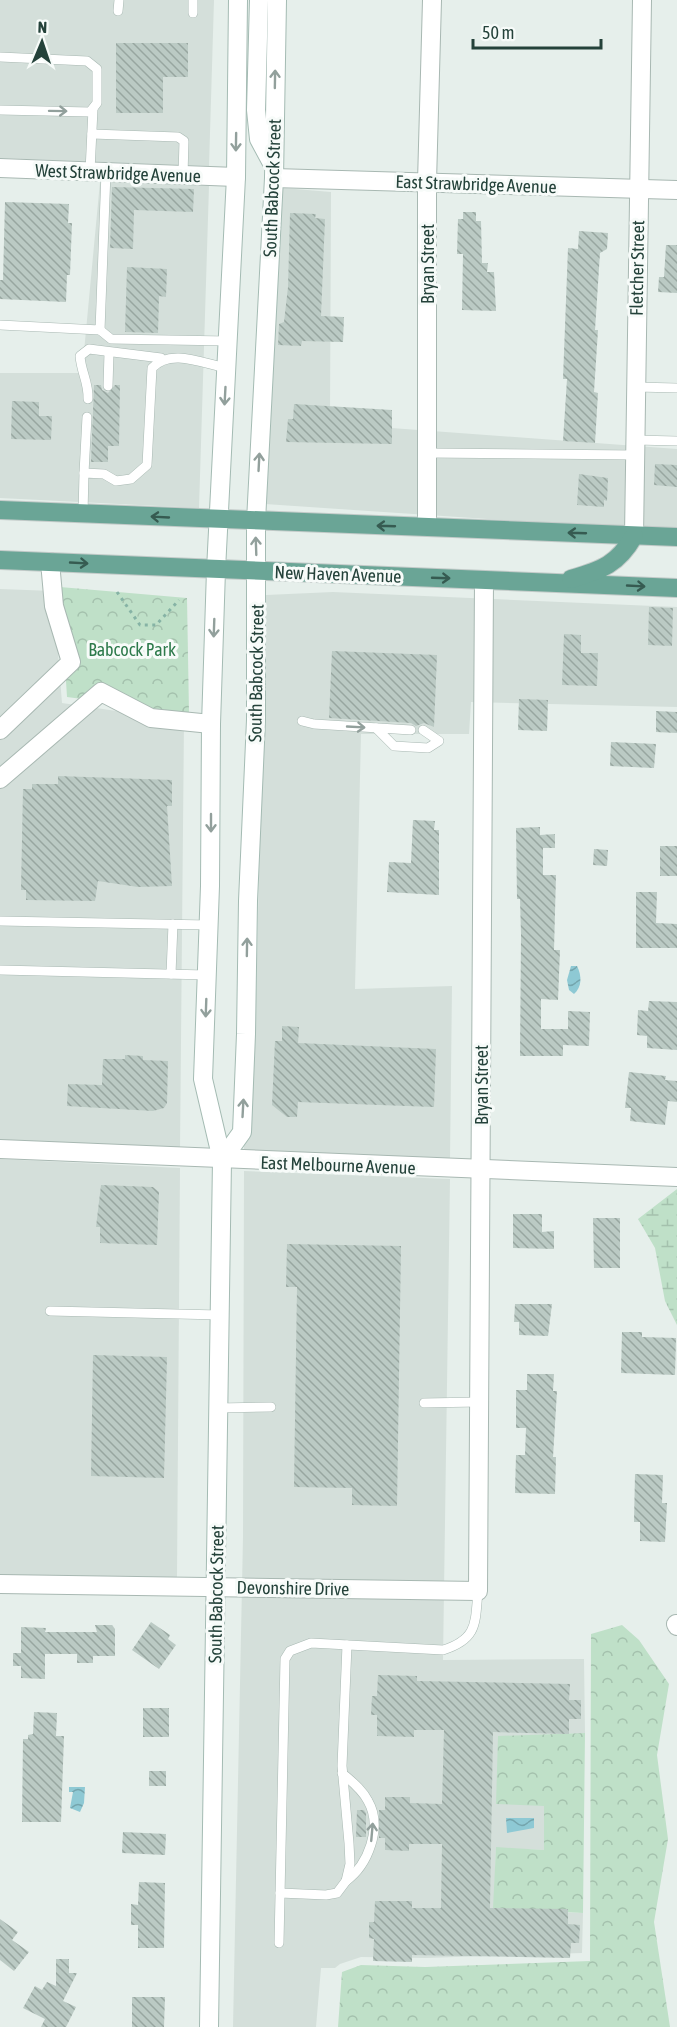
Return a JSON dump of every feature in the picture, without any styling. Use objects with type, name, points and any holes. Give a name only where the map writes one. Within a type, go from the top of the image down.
[{"type":"main road","points":[[0,510],[677,537]]},
{"type":"main road","points":[[558,583],[609,565],[623,554],[634,536]]},
{"type":"main road","name":"New Haven Avenue","points":[[0,560],[677,588]]},
{"type":"street","name":"South Babcock Street","points":[[209,2027],[222,1160],[203,1079],[209,925],[211,724],[216,570],[236,177],[238,0]]},
{"type":"street","points":[[259,0],[256,110],[259,140],[274,172]]},
{"type":"street","name":"South Babcock Street","points":[[222,1160],[242,1132],[256,720],[256,521],[274,172],[277,0]]},
{"type":"street","name":"Bryan Street","points":[[427,527],[427,182],[432,0]]},
{"type":"street","name":"Fletcher Street","points":[[634,536],[642,0]]},
{"type":"street","name":"West Strawbridge Avenue","points":[[0,168],[236,177]]},
{"type":"street","name":"East Strawbridge Avenue","points":[[274,172],[427,182],[677,190]]},
{"type":"street","points":[[0,730],[71,662],[54,606],[50,562]]},
{"type":"street","name":"Bryan Street","points":[[478,1591],[484,580]]},
{"type":"street","points":[[0,779],[100,692],[151,718],[211,724]]},
{"type":"street","name":"East Melbourne Avenue","points":[[0,1149],[222,1160],[677,1177]]},
{"type":"street","name":"Devonshire Drive","points":[[0,1584],[478,1591]]},
{"type":"lane","points":[[118,10],[119,0]]},
{"type":"lane","points":[[193,13],[194,0]]},
{"type":"lane","points":[[0,57],[87,61],[94,64],[97,69],[97,103],[90,112],[0,110]]},
{"type":"lane","points":[[93,109],[92,134],[98,172],[100,330]]},
{"type":"lane","points":[[92,134],[178,137],[184,141],[183,175]]},
{"type":"lane","points":[[0,325],[100,330],[111,339],[228,341]]},
{"type":"lane","points":[[88,399],[89,386],[81,367],[80,356],[89,349],[161,358],[174,356],[226,368]]},
{"type":"lane","points":[[108,386],[109,353]]},
{"type":"lane","points":[[84,473],[104,470],[116,481],[130,479],[147,465],[152,368],[161,358]]},
{"type":"lane","points":[[636,387],[677,388]]},
{"type":"lane","points":[[83,514],[87,417]]},
{"type":"lane","points":[[427,453],[635,448],[677,441]]},
{"type":"lane","points":[[302,721],[314,724],[411,730]]},
{"type":"lane","points":[[376,728],[394,746],[428,748],[440,741],[423,730]]},
{"type":"lane","points":[[0,921],[209,925]]},
{"type":"lane","points":[[171,974],[173,924]]},
{"type":"lane","points":[[0,970],[207,975]]},
{"type":"lane","points":[[50,1311],[220,1314]]},
{"type":"lane","points":[[424,1403],[479,1402]]},
{"type":"lane","points":[[218,1408],[271,1407]]},
{"type":"lane","points":[[279,1943],[285,1659],[290,1651],[311,1643],[443,1650],[457,1646],[469,1637],[475,1625],[478,1591]]},
{"type":"lane","points":[[346,1881],[350,1864],[350,1843],[342,1773],[347,1645]]},
{"type":"lane","points":[[280,1893],[326,1895],[337,1893],[346,1881],[360,1871],[373,1836],[373,1815],[361,1790],[342,1773]]},
{"type":"path","points":[[117,592],[140,625],[156,625],[179,600]]},
{"type":"shaded area","points":[[0,0],[214,0],[209,166],[0,158]]},
{"type":"shaded area","points":[[100,182],[209,186],[199,508],[0,498],[0,373],[82,373]]},
{"type":"shaded area","points":[[283,188],[331,192],[330,415],[337,424],[677,449],[677,528],[516,521],[265,504]]},
{"type":"shaded area","points":[[0,589],[53,591],[62,703],[184,721],[180,1148],[0,1140]]},
{"type":"shaded area","points":[[333,592],[677,607],[677,707],[471,702],[469,734],[361,734],[355,989],[452,986],[450,1159],[244,1151],[244,1144],[250,1132],[255,1035],[266,595]]},
{"type":"shaded area","points":[[0,1159],[180,1168],[177,1577],[0,1580]]},
{"type":"shaded area","points":[[244,1171],[450,1179],[443,1660],[584,1659],[585,1733],[498,1737],[544,1806],[544,1850],[496,1848],[494,1909],[583,1913],[582,1953],[425,1958],[361,1957],[335,1968],[321,1968],[316,2027],[233,2027],[243,1537]]},
{"type":"green space","name":"Babcock Park","points":[[60,587],[187,598],[189,713],[67,697]]},
{"type":"green space","points":[[677,1189],[677,1325],[665,1301],[655,1248],[638,1219]]},
{"type":"green space","points":[[622,1625],[639,1640],[669,1684],[657,1755],[668,1839],[654,1922],[670,2027],[338,2027],[342,1972],[361,1965],[425,1967],[590,1961],[591,1634]]},
{"type":"green space","points":[[585,1733],[583,1913],[493,1908],[496,1847],[544,1850],[544,1806],[496,1804],[498,1736]]},
{"type":"water","points":[[571,966],[577,966],[580,974],[580,985],[574,994],[569,990],[567,980]]},
{"type":"water","points":[[69,1787],[85,1787],[84,1803],[80,1812],[70,1808],[73,1792],[69,1792]]},
{"type":"water","points":[[506,1818],[534,1818],[534,1828],[507,1833]]},
{"type":"building","points":[[116,43],[188,43],[188,77],[163,77],[163,113],[116,113]]},
{"type":"building","points":[[112,187],[194,189],[193,212],[134,210],[133,249],[110,248]]},
{"type":"building","points":[[5,202],[69,204],[68,223],[72,223],[70,275],[67,275],[66,302],[0,299],[0,280],[3,280]]},
{"type":"building","points":[[463,212],[476,212],[476,221],[481,221],[482,263],[488,263],[487,272],[494,272],[496,311],[462,310],[463,254],[457,254],[458,219],[463,219]]},
{"type":"building","points":[[290,213],[316,214],[315,218],[325,219],[321,316],[344,317],[343,342],[302,341],[301,346],[278,345],[279,324],[284,322],[288,287]]},
{"type":"building","points":[[579,231],[608,233],[607,249],[600,253],[595,330],[598,330],[594,392],[598,393],[595,443],[563,441],[567,379],[563,379],[568,248],[578,249]]},
{"type":"building","points":[[666,245],[677,245],[677,293],[658,292],[659,277],[664,277]]},
{"type":"building","points":[[127,267],[167,269],[166,297],[159,296],[158,333],[125,332]]},
{"type":"building","points":[[94,385],[101,385],[102,390],[108,393],[115,385],[120,385],[119,446],[108,446],[108,462],[91,462]]},
{"type":"building","points":[[12,401],[39,402],[39,416],[52,416],[51,440],[11,439]]},
{"type":"building","points":[[294,404],[392,410],[392,444],[286,442],[288,419],[293,419]]},
{"type":"building","points":[[655,464],[677,465],[677,487],[654,485]]},
{"type":"building","points":[[579,474],[608,478],[607,501],[604,500],[604,507],[577,505]]},
{"type":"building","points":[[649,607],[673,608],[672,646],[648,645]]},
{"type":"building","points":[[564,634],[581,635],[581,653],[598,653],[597,686],[562,685]]},
{"type":"building","points":[[332,651],[437,655],[434,727],[424,723],[416,726],[411,723],[329,718]]},
{"type":"building","points":[[519,699],[548,700],[547,731],[518,730]]},
{"type":"building","points":[[656,711],[677,712],[677,733],[656,732]]},
{"type":"building","points":[[611,742],[656,744],[654,768],[610,766]]},
{"type":"building","points":[[58,776],[172,780],[172,806],[167,806],[172,886],[138,887],[98,881],[95,901],[26,900],[26,890],[21,890],[23,789],[32,789],[32,784],[58,784]]},
{"type":"building","points":[[413,820],[435,821],[434,830],[439,830],[439,895],[387,892],[389,862],[411,863]]},
{"type":"building","points":[[540,827],[540,835],[555,834],[555,848],[543,848],[543,875],[556,875],[554,950],[560,950],[558,1000],[541,999],[541,1029],[568,1029],[568,1011],[590,1012],[589,1046],[563,1045],[563,1056],[520,1056],[521,935],[520,899],[517,899],[516,828]]},
{"type":"building","points":[[660,846],[677,846],[677,876],[660,876]]},
{"type":"building","points":[[594,849],[608,850],[607,866],[593,865]]},
{"type":"building","points":[[636,892],[657,892],[656,923],[677,924],[677,948],[636,948]]},
{"type":"building","points":[[649,1001],[677,1002],[677,1050],[647,1048],[647,1036],[637,1035],[638,1010],[648,1011]]},
{"type":"building","points":[[282,1026],[299,1027],[298,1043],[436,1049],[434,1107],[298,1102],[297,1117],[287,1117],[272,1105],[275,1041],[282,1041]]},
{"type":"building","points":[[125,1055],[143,1056],[143,1060],[168,1061],[167,1103],[164,1108],[153,1111],[67,1106],[68,1084],[102,1085],[103,1059],[125,1059]]},
{"type":"building","points":[[629,1072],[666,1076],[665,1080],[677,1081],[677,1102],[668,1101],[665,1125],[630,1121],[631,1108],[625,1108]]},
{"type":"building","points":[[101,1185],[153,1187],[159,1192],[157,1245],[100,1243],[100,1227],[96,1227]]},
{"type":"building","points":[[513,1214],[542,1214],[542,1232],[554,1231],[554,1249],[513,1248]]},
{"type":"building","points":[[593,1218],[620,1218],[620,1268],[594,1268]]},
{"type":"building","points":[[287,1244],[401,1246],[397,1506],[352,1505],[352,1488],[294,1487],[297,1287],[286,1287]]},
{"type":"building","points":[[515,1304],[552,1304],[548,1336],[519,1335],[519,1322],[514,1322]]},
{"type":"building","points":[[622,1332],[642,1332],[642,1337],[676,1338],[675,1375],[621,1373]]},
{"type":"building","points":[[93,1355],[167,1357],[164,1478],[91,1476]]},
{"type":"building","points":[[527,1374],[554,1374],[553,1391],[557,1391],[553,1457],[556,1457],[555,1494],[515,1493],[516,1455],[525,1455],[526,1428],[516,1428],[516,1390],[527,1390]]},
{"type":"building","points":[[635,1474],[663,1475],[662,1503],[667,1503],[665,1542],[640,1541],[640,1522],[634,1522]]},
{"type":"building","points":[[151,1622],[170,1635],[168,1639],[176,1645],[159,1669],[132,1650]]},
{"type":"building","points":[[95,1625],[112,1625],[115,1629],[115,1656],[93,1656],[93,1663],[77,1663],[77,1654],[45,1654],[45,1679],[21,1678],[21,1666],[13,1666],[13,1653],[21,1653],[21,1627],[46,1628],[45,1632],[97,1632]]},
{"type":"building","points":[[378,1675],[417,1676],[417,1681],[570,1684],[569,1700],[581,1700],[581,1719],[569,1719],[569,1734],[493,1732],[490,1908],[568,1909],[568,1924],[580,1925],[579,1943],[571,1943],[570,1958],[412,1955],[412,1962],[373,1961],[374,1939],[369,1938],[369,1922],[374,1922],[375,1901],[412,1901],[412,1908],[441,1908],[442,1844],[409,1844],[409,1851],[385,1850],[385,1838],[379,1838],[379,1810],[385,1810],[385,1797],[410,1797],[410,1803],[442,1804],[444,1730],[414,1730],[414,1737],[377,1736],[377,1715],[371,1715],[372,1696],[377,1696]]},
{"type":"building","points":[[143,1708],[169,1708],[169,1737],[143,1737]]},
{"type":"building","points":[[34,1712],[57,1713],[56,1736],[64,1736],[61,1822],[22,1822],[23,1739],[28,1739],[28,1735],[33,1734]]},
{"type":"building","points":[[149,1771],[166,1771],[166,1786],[149,1786]]},
{"type":"building","points":[[357,1810],[364,1810],[366,1813],[366,1837],[356,1837]]},
{"type":"building","points":[[123,1832],[166,1834],[165,1855],[122,1853]]},
{"type":"building","points":[[139,1882],[165,1883],[164,1948],[138,1948],[138,1925],[131,1925],[131,1904],[138,1905]]},
{"type":"building","points":[[0,1919],[18,1932],[12,1940],[29,1952],[14,1971],[0,1960]]},
{"type":"building","points":[[56,1959],[69,1959],[69,1973],[77,1973],[63,2001],[76,2007],[66,2027],[41,2027],[45,2019],[23,2008],[35,1986],[42,1990],[47,1982],[56,1986]]},
{"type":"building","points":[[132,1997],[165,1997],[164,2027],[132,2027]]}]
